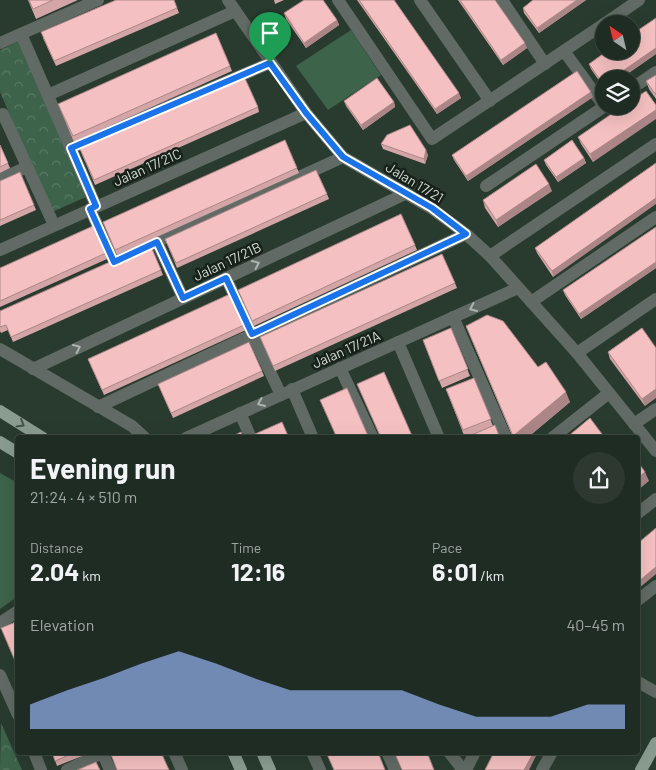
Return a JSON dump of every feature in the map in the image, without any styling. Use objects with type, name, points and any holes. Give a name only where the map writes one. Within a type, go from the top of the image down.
[{"type":"main road","points":[[0,411],[38,435]]},
{"type":"main road","points":[[0,442],[15,451]]},
{"type":"main road","points":[[642,770],[656,742]]},
{"type":"main road","points":[[234,755],[240,770]]},
{"type":"main road","points":[[263,755],[270,770]]},
{"type":"street","points":[[0,43],[98,0]]},
{"type":"street","name":"Jalan 17/21","points":[[228,0],[306,113],[343,157],[432,208],[466,234],[490,256],[576,353],[656,451]]},
{"type":"street","points":[[338,0],[432,139],[595,30]]},
{"type":"street","points":[[420,0],[490,101]]},
{"type":"street","points":[[618,15],[640,0]]},
{"type":"street","points":[[507,2],[545,64]]},
{"type":"street","points":[[48,95],[235,11]]},
{"type":"street","points":[[21,34],[71,148],[93,208],[109,263],[343,157]]},
{"type":"street","points":[[564,50],[595,93]]},
{"type":"street","points":[[71,148],[270,63]]},
{"type":"street","points":[[640,83],[656,72]]},
{"type":"street","points":[[486,186],[595,112]]},
{"type":"street","name":"Jalan 17/21C","points":[[0,250],[306,113]]},
{"type":"street","points":[[1,114],[54,225]]},
{"type":"street","points":[[490,256],[656,144]]},
{"type":"street","points":[[0,179],[27,167]]},
{"type":"street","name":"Jalan 17/21B","points":[[33,369],[407,193]]},
{"type":"street","points":[[531,302],[656,216]]},
{"type":"street","points":[[98,407],[466,234]]},
{"type":"street","points":[[157,242],[183,298]]},
{"type":"street","points":[[226,278],[252,334],[311,435]]},
{"type":"street","name":"Jalan 17/21A","points":[[192,435],[518,288]]},
{"type":"street","points":[[576,353],[656,299]]},
{"type":"street","points":[[453,317],[505,435]]},
{"type":"street","points":[[398,342],[438,435]]},
{"type":"street","points":[[0,349],[132,426],[142,435]]},
{"type":"street","points":[[340,368],[371,435]]},
{"type":"street","points":[[556,435],[609,393]]},
{"type":"street","points":[[634,424],[656,408]]},
{"type":"street","points":[[240,413],[250,435]]},
{"type":"street","points":[[640,511],[656,499]]},
{"type":"street","points":[[640,598],[656,586]]},
{"type":"street","points":[[0,624],[15,613]]},
{"type":"street","points":[[0,675],[5,700],[15,712]]},
{"type":"street","points":[[640,683],[656,692]]},
{"type":"street","points":[[35,755],[41,770]]},
{"type":"street","points":[[67,770],[99,755]]},
{"type":"street","points":[[104,755],[110,770]]},
{"type":"street","points":[[175,755],[182,770]]},
{"type":"street","points":[[313,755],[320,770]]},
{"type":"street","points":[[388,755],[394,770]]},
{"type":"street","points":[[452,755],[464,770],[474,755]]},
{"type":"street","points":[[542,770],[550,755]]},
{"type":"green space","points":[[351,30],[381,75],[328,110],[296,66]]},
{"type":"green space","points":[[18,42],[86,197],[52,212],[0,92],[0,50]]},
{"type":"green space","points":[[0,473],[15,481],[15,598],[0,609]]},
{"type":"green space","points":[[1,723],[22,770],[0,770]]},
{"type":"building","points":[[29,0],[53,0],[33,9]]},
{"type":"building","points":[[116,0],[174,0],[177,8],[54,61],[41,32]]},
{"type":"building","points":[[304,0],[323,0],[337,20],[304,43],[284,13]]},
{"type":"building","points":[[359,0],[394,0],[459,93],[435,109]]},
{"type":"building","points":[[460,0],[495,0],[525,43],[501,60]]},
{"type":"building","points":[[533,0],[577,0],[537,28],[523,8]]},
{"type":"building","points":[[656,18],[656,48],[640,59],[640,29]]},
{"type":"building","points":[[216,33],[230,66],[73,136],[58,104]]},
{"type":"building","points":[[595,60],[639,60],[624,70],[595,70],[595,73],[589,64]]},
{"type":"building","points":[[577,71],[591,92],[466,176],[452,155]]},
{"type":"building","points":[[243,74],[258,107],[94,180],[79,147]]},
{"type":"building","points":[[656,75],[656,95],[646,81]]},
{"type":"building","points":[[377,78],[394,102],[361,125],[344,101]]},
{"type":"building","points":[[646,91],[656,105],[656,110],[590,154],[578,137],[610,115],[640,115],[640,95]]},
{"type":"building","points":[[410,125],[426,150],[424,159],[381,144],[387,135]]},
{"type":"building","points":[[285,140],[297,168],[115,250],[103,222]]},
{"type":"building","points":[[572,140],[584,158],[556,177],[544,160]]},
{"type":"building","points":[[0,145],[8,163],[0,167]]},
{"type":"building","points":[[656,163],[656,198],[552,271],[535,248]]},
{"type":"building","points":[[536,164],[549,184],[496,220],[483,200]]},
{"type":"building","points":[[316,170],[327,194],[176,263],[165,239]]},
{"type":"building","points":[[20,172],[34,205],[0,220],[0,181]]},
{"type":"building","points":[[401,214],[415,245],[252,321],[238,290]]},
{"type":"building","points":[[93,226],[106,253],[0,301],[0,268]]},
{"type":"building","points":[[656,227],[656,262],[579,314],[563,290]]},
{"type":"building","points":[[150,244],[161,270],[11,337],[6,325],[0,327],[0,311]]},
{"type":"building","points":[[442,254],[455,283],[273,366],[260,337]]},
{"type":"building","points":[[230,294],[244,325],[102,390],[88,359]]},
{"type":"building","points":[[487,315],[503,321],[538,367],[546,362],[566,392],[513,435],[466,326]]},
{"type":"building","points":[[451,328],[468,369],[439,381],[423,340]]},
{"type":"building","points":[[642,328],[656,348],[656,389],[642,399],[608,352]]},
{"type":"building","points":[[249,342],[262,371],[171,413],[158,384]]},
{"type":"building","points":[[384,372],[412,435],[380,435],[357,384]]},
{"type":"building","points":[[474,378],[491,419],[463,430],[446,389]]},
{"type":"building","points":[[347,388],[368,435],[336,435],[320,400]]},
{"type":"building","points":[[590,418],[603,435],[570,435]]},
{"type":"building","points":[[282,422],[288,435],[256,435]]},
{"type":"building","points":[[495,425],[499,435],[472,435]]},
{"type":"building","points":[[640,465],[645,472],[640,476]]},
{"type":"building","points":[[656,528],[656,567],[640,580],[640,541]]},
{"type":"building","points":[[15,622],[15,661],[1,628]]},
{"type":"building","points":[[53,755],[69,755],[55,761]]},
{"type":"building","points":[[111,755],[162,755],[169,770],[117,770]]},
{"type":"building","points":[[327,755],[379,755],[385,770],[334,770]]},
{"type":"building","points":[[395,755],[428,755],[434,770],[402,770]]},
{"type":"building","points":[[492,755],[532,755],[524,770],[485,770]]},
{"type":"building","points":[[96,762],[100,770],[77,770]]},
{"type":"route","points":[[270,63],[306,113],[343,157],[432,208],[466,234],[252,334],[226,278],[183,298],[157,242],[114,262],[90,209],[96,206],[71,148],[270,63]]}]
